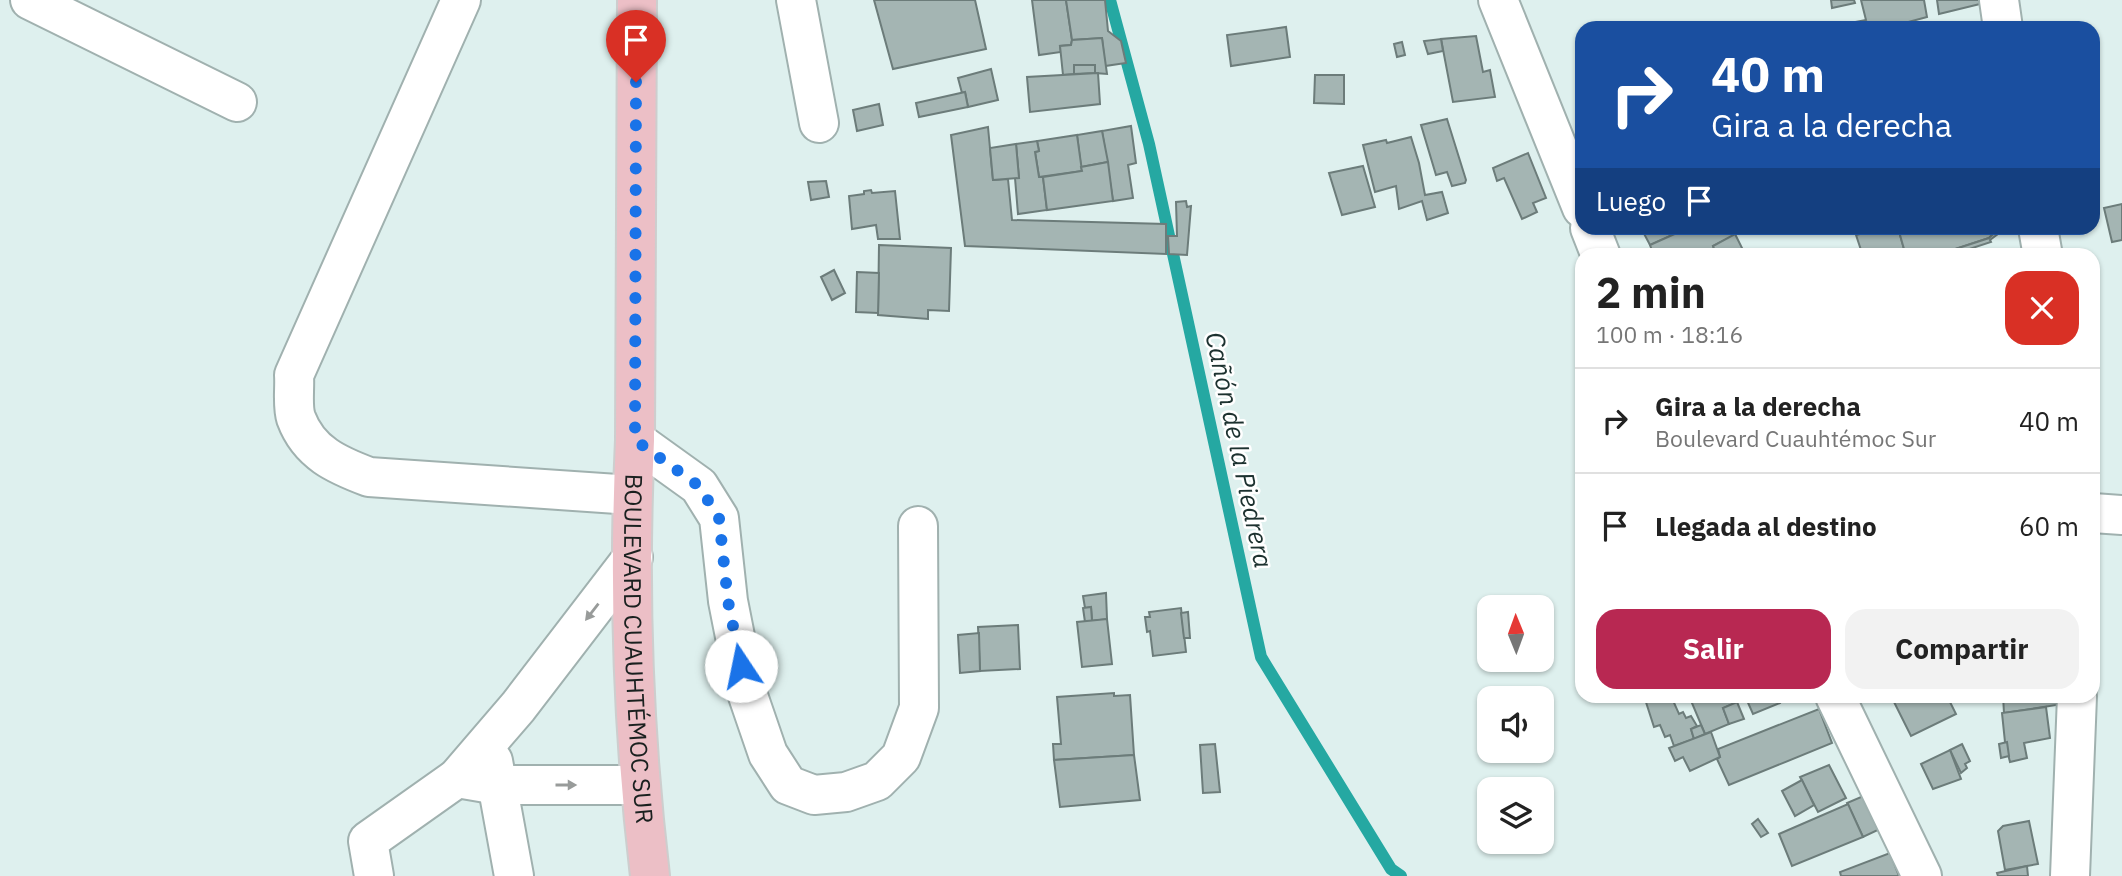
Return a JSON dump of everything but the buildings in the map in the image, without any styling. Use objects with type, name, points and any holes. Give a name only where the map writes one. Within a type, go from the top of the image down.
[{"type":"main road","name":"BOULEVARD CUAUHTÉMOC SUR","points":[[637,0],[635,440],[632,495],[635,710],[639,785],[650,876]]},
{"type":"street","points":[[30,0],[237,102]]},
{"type":"street","points":[[461,0],[294,375],[295,416],[313,449],[337,466],[369,477],[632,495]]},
{"type":"street","points":[[796,0],[819,123]]},
{"type":"street","points":[[1498,0],[1575,191]]},
{"type":"street","points":[[1998,0],[2002,21]]},
{"type":"street","points":[[635,440],[699,486],[719,518],[728,601],[745,687],[768,754],[789,785],[814,795],[846,792],[877,781],[901,757],[919,708],[918,526]]},
{"type":"street","points":[[2100,513],[2122,515]]},
{"type":"street","points":[[374,876],[368,841],[457,778],[490,742],[633,557]]},
{"type":"street","points":[[1839,703],[1922,876]]},
{"type":"street","points":[[2070,876],[2077,703]]},
{"type":"street","points":[[490,742],[514,876]]},
{"type":"street","points":[[457,778],[498,785],[639,785]]},
{"type":"waterway","name":"Cañón de la Piedrera","points":[[1110,0],[1149,144],[1261,657],[1391,869],[1401,876]]},
{"type":"route","points":[[636,82],[635,440],[699,486],[719,518],[728,601],[741,666]]}]
